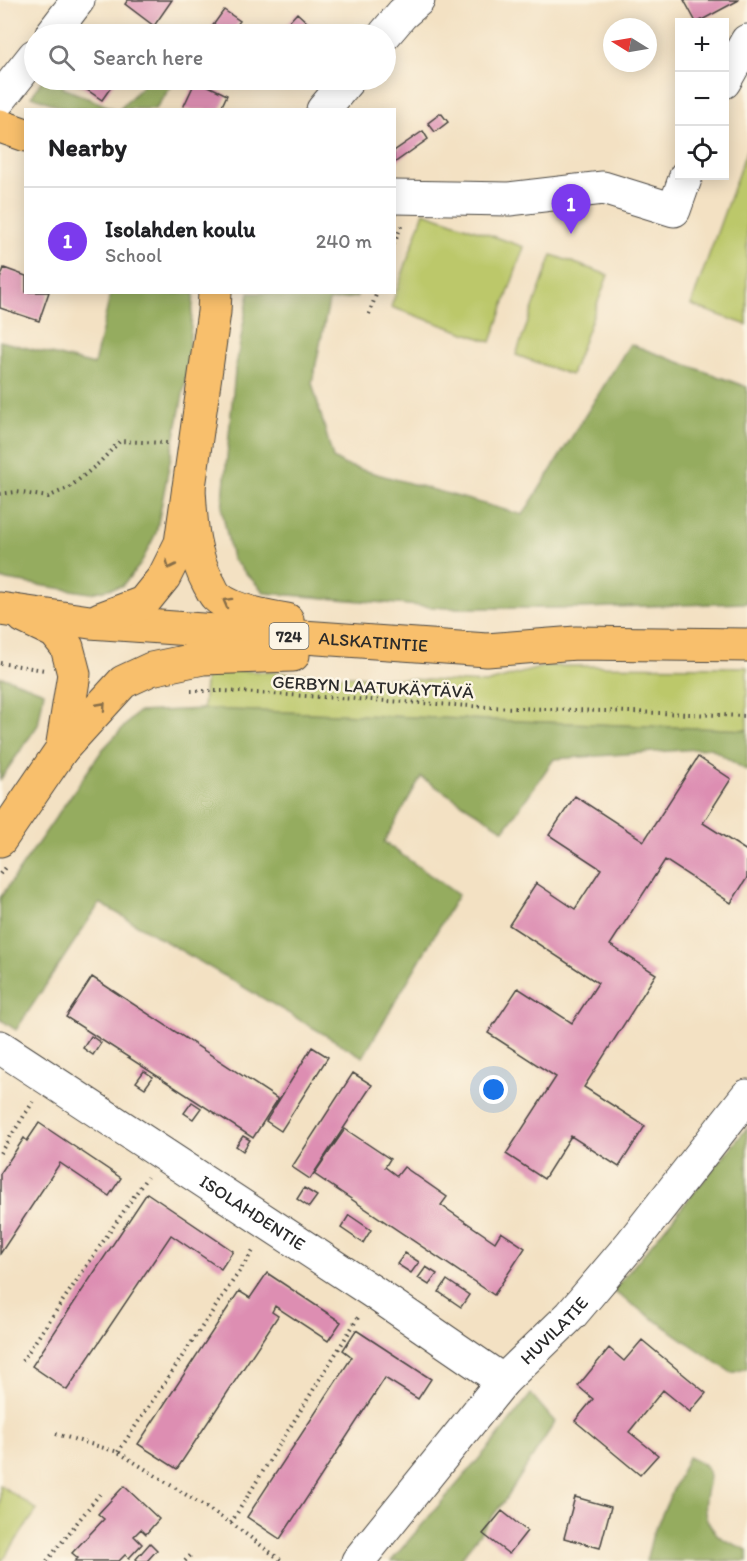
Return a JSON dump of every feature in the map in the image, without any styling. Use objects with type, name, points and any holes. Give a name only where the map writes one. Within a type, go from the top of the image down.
[{"type":"main road","points":[[0,126],[24,134]]},
{"type":"main road","points":[[90,622],[143,603],[164,577],[181,543],[215,294]]},
{"type":"main road","points":[[189,489],[192,537],[200,568],[216,596],[237,608],[267,617],[306,623],[576,643]]},
{"type":"main road","points":[[5,610],[55,632],[66,647],[74,674],[62,749]]},
{"type":"main road","name":"ALSKATINTIE","points":[[5,610],[90,622],[487,650],[576,643],[747,645]]},
{"type":"main road","points":[[0,840],[62,749],[123,682],[151,669],[203,658],[487,650]]},
{"type":"street","points":[[60,24],[78,0]]},
{"type":"street","points":[[394,24],[418,0]]},
{"type":"street","points":[[729,73],[747,41]]},
{"type":"street","points":[[0,99],[24,69]]},
{"type":"street","points":[[325,108],[340,90]]},
{"type":"street","points":[[396,197],[509,199],[603,188],[674,210],[685,180]]},
{"type":"street","name":"ISOLAHDENTIE","points":[[0,1047],[373,1292],[503,1381]]},
{"type":"street","name":"HUVILATIE","points":[[358,1561],[503,1381],[571,1314],[616,1262],[747,1096]]},
{"type":"path","points":[[369,314],[376,294]]},
{"type":"path","points":[[0,494],[16,492],[48,497],[55,494],[78,481],[120,441],[178,444],[195,441]]},
{"type":"path","points":[[0,663],[74,674]]},
{"type":"path","name":"GERBYN LAATUKÄYTÄVÄ","points":[[185,691],[223,691],[487,707],[747,716]]},
{"type":"path","points":[[0,1153],[49,1079]]},
{"type":"path","points":[[22,1361],[163,1154]]},
{"type":"path","points":[[118,1452],[270,1225]]},
{"type":"path","points":[[231,1523],[373,1292]]},
{"type":"path","points":[[56,1434],[118,1452],[231,1523],[282,1561]]},
{"type":"path","points":[[46,1561],[102,1491]]},
{"type":"path","points":[[185,1561],[191,1555]]},
{"type":"green space","points":[[36,90],[68,90],[112,108],[62,108],[32,96]]},
{"type":"green space","points":[[138,90],[169,90],[156,108],[121,108]]},
{"type":"green space","points":[[747,149],[747,325],[691,305]]},
{"type":"green space","points":[[424,212],[524,247],[491,342],[391,307]]},
{"type":"green space","points":[[552,255],[608,275],[571,375],[516,355]]},
{"type":"green space","points":[[111,294],[194,294],[186,379],[156,533],[140,565],[122,586],[90,593],[0,579],[0,341],[94,365]]},
{"type":"green space","points":[[249,294],[358,294],[356,297],[329,301],[312,383],[333,458],[345,465],[523,515],[630,344],[747,387],[747,603],[581,608],[446,608],[265,593],[232,559],[222,510],[235,371]]},
{"type":"green space","points":[[546,666],[747,667],[747,730],[203,709],[206,669],[486,683]]},
{"type":"green space","points":[[0,677],[44,692],[38,725],[0,780]]},
{"type":"green space","points":[[203,709],[747,730],[747,771],[711,748],[554,759],[504,830],[421,777],[384,842],[458,895],[363,1057],[100,903],[16,1030],[0,1019],[0,898],[103,749],[138,712]]},
{"type":"green space","points":[[747,1128],[747,1368],[732,1373],[613,1291]]},
{"type":"green space","points":[[531,1394],[555,1422],[507,1497],[459,1561],[391,1561],[496,1439]]},
{"type":"green space","points":[[688,1457],[705,1466],[708,1472],[709,1479],[704,1504],[709,1524],[728,1542],[747,1550],[747,1561],[646,1561],[653,1534]]},
{"type":"green space","points":[[0,1485],[37,1510],[2,1561],[0,1561]]},
{"type":"building","points":[[128,0],[172,0],[155,24],[151,24],[125,4]]},
{"type":"building","points":[[684,0],[739,0],[705,18],[694,18]]},
{"type":"building","points":[[224,10],[240,21],[238,24],[214,24]]},
{"type":"building","points":[[297,13],[309,24],[287,24]]},
{"type":"building","points":[[87,90],[109,90],[102,100]]},
{"type":"building","points":[[191,90],[217,90],[227,95],[221,108],[183,108]]},
{"type":"building","points":[[441,113],[448,122],[435,132],[428,123]]},
{"type":"building","points":[[423,131],[428,139],[396,162],[396,150]]},
{"type":"building","points":[[4,268],[24,275],[24,294],[48,294],[39,321],[0,308],[0,279]]},
{"type":"building","points":[[698,757],[731,779],[703,823],[747,851],[747,878],[731,903],[665,860],[610,945],[656,974],[584,1087],[645,1126],[619,1167],[571,1136],[544,1179],[506,1154],[556,1077],[488,1033],[518,988],[572,1023],[598,983],[509,925],[536,883],[575,909],[601,869],[549,835],[575,796],[644,841]]},
{"type":"building","points":[[92,977],[278,1099],[253,1138],[66,1017]]},
{"type":"building","points":[[91,1036],[101,1043],[93,1055],[83,1048]]},
{"type":"building","points":[[312,1047],[328,1057],[281,1131],[266,1121]]},
{"type":"building","points":[[144,1071],[153,1077],[145,1088],[136,1082]]},
{"type":"building","points":[[353,1073],[372,1085],[310,1179],[292,1167]]},
{"type":"building","points":[[192,1102],[201,1108],[193,1119],[184,1113]]},
{"type":"building","points":[[39,1123],[121,1178],[109,1196],[60,1163],[0,1254],[0,1174],[24,1138],[27,1141]]},
{"type":"building","points":[[345,1129],[390,1159],[385,1167],[397,1176],[404,1167],[447,1197],[441,1205],[495,1242],[501,1232],[525,1248],[494,1295],[314,1174]]},
{"type":"building","points":[[243,1136],[250,1140],[243,1151],[236,1146]]},
{"type":"building","points":[[304,1188],[317,1196],[309,1207],[297,1199]]},
{"type":"building","points":[[147,1193],[233,1251],[221,1269],[171,1235],[67,1390],[32,1366]]},
{"type":"building","points":[[349,1215],[371,1230],[363,1243],[341,1228]]},
{"type":"building","points":[[405,1253],[419,1262],[411,1273],[397,1264]]},
{"type":"building","points":[[426,1267],[437,1274],[429,1285],[418,1278]]},
{"type":"building","points":[[267,1273],[341,1322],[328,1341],[275,1306],[272,1312],[278,1316],[177,1469],[138,1444],[239,1291],[250,1298]]},
{"type":"building","points":[[447,1280],[469,1295],[461,1307],[439,1292]]},
{"type":"building","points":[[356,1330],[431,1379],[418,1399],[385,1378],[280,1539],[247,1517],[352,1357],[343,1350]]},
{"type":"building","points":[[642,1340],[706,1393],[690,1412],[663,1390],[629,1432],[658,1455],[640,1475],[575,1421],[593,1399],[578,1386],[609,1348],[624,1361]]},
{"type":"building","points":[[124,1486],[159,1519],[146,1534],[141,1529],[134,1536],[142,1544],[129,1558],[125,1555],[119,1561],[75,1561],[78,1558],[72,1553],[104,1519],[98,1514]]},
{"type":"building","points":[[575,1497],[611,1507],[600,1548],[564,1538]]},
{"type":"building","points":[[502,1511],[527,1531],[509,1554],[483,1534]]},
{"type":"building","points":[[150,1543],[157,1550],[147,1561],[138,1561],[136,1559]]},
{"type":"place","name":"Isolahden koulu","points":[[571,234]]}]
